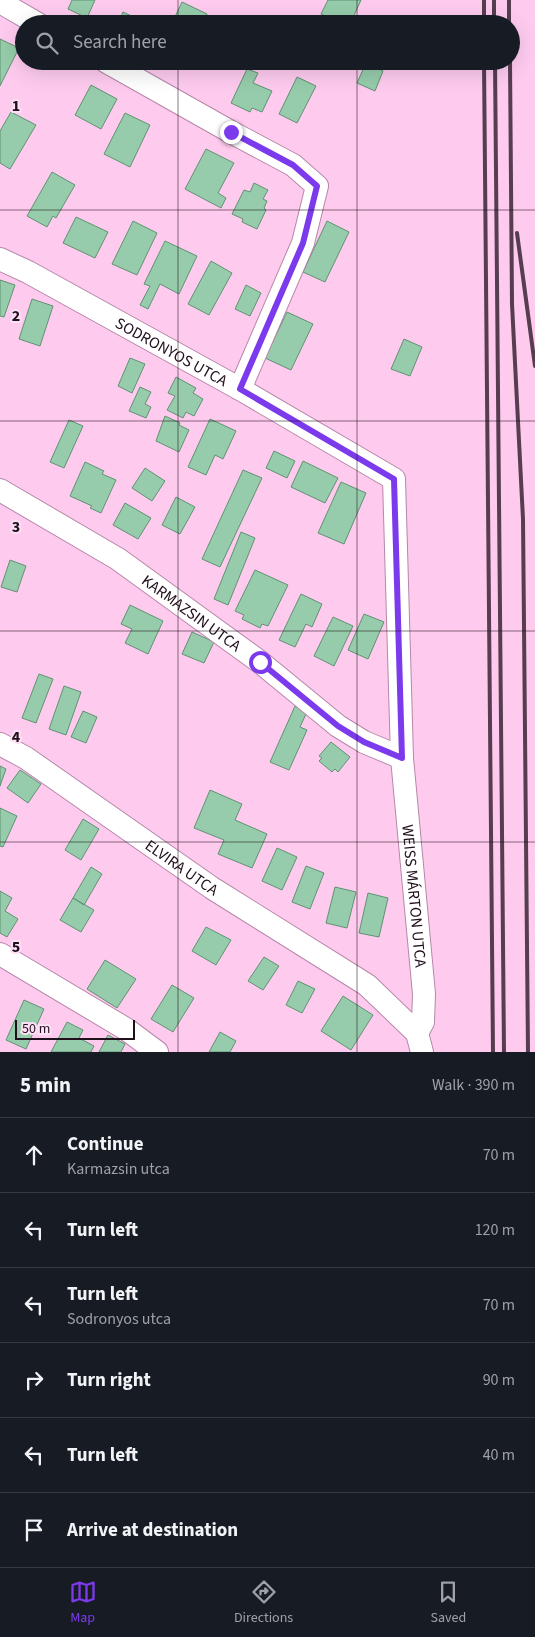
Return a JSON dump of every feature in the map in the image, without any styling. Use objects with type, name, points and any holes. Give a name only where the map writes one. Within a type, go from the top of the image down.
[{"type":"street","points":[[0,2],[22,15]]},
{"type":"street","points":[[121,70],[293,165],[317,186],[303,243],[240,389]]},
{"type":"street","name":"SODRONYOS UTCA","points":[[0,259],[28,272],[240,389],[394,479]]},
{"type":"street","name":"WEISS MÁRTON UTCA","points":[[394,479],[402,758],[424,994],[423,1022],[419,1043]]},
{"type":"street","name":"KARMAZSIN UTCA","points":[[0,490],[118,559],[260,662],[338,726],[364,742],[402,758]]},
{"type":"street","name":"ELVIRA UTCA","points":[[0,744],[26,758],[212,888],[367,985],[419,1043]]},
{"type":"street","points":[[0,954],[126,1029],[157,1052]]},
{"type":"building","points":[[72,0],[95,0],[88,15],[81,15],[68,9]]},
{"type":"building","points":[[328,0],[361,0],[354,15],[321,14]]},
{"type":"building","points":[[182,2],[207,14],[207,15],[176,15]]},
{"type":"building","points":[[0,39],[15,46],[15,56],[0,86]]},
{"type":"building","points":[[247,70],[258,73],[253,83],[272,91],[262,112],[252,108],[250,112],[231,103]]},
{"type":"building","points":[[363,70],[383,71],[375,91],[357,83]]},
{"type":"building","points":[[297,77],[316,86],[297,123],[279,114]]},
{"type":"building","points":[[91,85],[117,99],[101,129],[75,115]]},
{"type":"building","points":[[11,112],[36,125],[10,169],[0,163],[0,131]]},
{"type":"building","points":[[125,113],[150,125],[130,167],[104,154]]},
{"type":"building","points":[[206,149],[234,163],[218,193],[226,198],[221,208],[185,189]]},
{"type":"building","points":[[52,172],[75,185],[56,218],[53,216],[47,227],[27,216]]},
{"type":"building","points":[[254,183],[268,190],[263,199],[267,201],[264,208],[266,210],[257,229],[242,222],[243,219],[232,214],[244,190],[250,192]]},
{"type":"building","points":[[76,217],[108,232],[95,258],[63,243]]},
{"type":"building","points":[[133,221],[157,233],[137,275],[112,264]]},
{"type":"building","points":[[327,221],[349,232],[325,282],[303,272]]},
{"type":"building","points":[[165,241],[197,256],[179,294],[160,284],[148,309],[140,305],[150,286],[144,284]]},
{"type":"building","points":[[211,261],[232,273],[209,315],[188,304]]},
{"type":"building","points":[[0,280],[15,285],[4,317],[0,316]]},
{"type":"building","points":[[246,285],[261,293],[250,316],[235,309]]},
{"type":"building","points":[[32,299],[53,306],[40,346],[19,339]]},
{"type":"building","points":[[287,312],[313,324],[291,370],[265,358]]},
{"type":"building","points":[[404,339],[422,347],[410,376],[391,369]]},
{"type":"building","points":[[130,358],[145,364],[132,393],[118,386]]},
{"type":"building","points":[[176,377],[196,388],[193,393],[203,399],[194,416],[186,412],[183,418],[167,410],[175,396],[168,393]]},
{"type":"building","points":[[140,387],[151,392],[145,404],[151,407],[146,418],[129,411]]},
{"type":"building","points":[[165,416],[180,423],[179,425],[189,430],[179,452],[156,441]]},
{"type":"building","points":[[210,419],[236,431],[223,459],[215,455],[206,475],[188,467]]},
{"type":"building","points":[[69,420],[83,426],[64,468],[50,462]]},
{"type":"building","points":[[274,451],[295,461],[287,478],[266,468]]},
{"type":"building","points":[[303,461],[338,478],[325,503],[291,487]]},
{"type":"building","points":[[85,462],[104,471],[102,474],[116,480],[101,513],[90,508],[92,506],[70,496]]},
{"type":"building","points":[[145,468],[165,481],[152,501],[132,488]]},
{"type":"building","points":[[243,470],[262,478],[220,567],[202,559]]},
{"type":"building","points":[[341,482],[366,493],[344,544],[318,533]]},
{"type":"building","points":[[176,497],[195,507],[180,534],[162,525]]},
{"type":"building","points":[[125,503],[151,518],[138,539],[113,525]]},
{"type":"building","points":[[241,532],[255,538],[228,605],[214,599]]},
{"type":"building","points":[[10,560],[26,566],[17,592],[1,587]]},
{"type":"building","points":[[255,570],[288,585],[268,626],[262,624],[260,628],[242,619],[244,615],[235,611]]},
{"type":"building","points":[[301,594],[322,604],[312,627],[306,624],[295,647],[279,640]]},
{"type":"building","points":[[130,605],[163,621],[148,654],[125,643],[132,629],[121,624]]},
{"type":"building","points":[[364,614],[384,622],[368,659],[348,650]]},
{"type":"building","points":[[333,617],[353,626],[334,666],[314,656]]},
{"type":"building","points":[[192,632],[214,642],[204,663],[182,654]]},
{"type":"building","points":[[39,674],[53,679],[36,723],[22,718]]},
{"type":"building","points":[[64,686],[81,692],[66,735],[49,729]]},
{"type":"building","points":[[295,706],[307,712],[300,727],[307,730],[289,770],[270,762]]},
{"type":"building","points":[[83,711],[97,717],[86,743],[71,737]]},
{"type":"building","points":[[331,742],[350,757],[338,772],[335,769],[332,772],[319,761],[322,758],[319,756]]},
{"type":"building","points":[[0,766],[6,769],[0,786]]},
{"type":"building","points":[[20,770],[41,784],[28,803],[7,788]]},
{"type":"building","points":[[210,790],[242,804],[235,820],[267,834],[252,868],[218,854],[224,840],[194,828]]},
{"type":"building","points":[[0,808],[17,816],[3,847],[0,846]]},
{"type":"building","points":[[83,819],[99,829],[81,860],[65,850]]},
{"type":"building","points":[[277,848],[297,857],[282,890],[262,881]]},
{"type":"building","points":[[306,866],[324,873],[310,909],[292,902]]},
{"type":"building","points":[[91,867],[102,874],[84,905],[73,898]]},
{"type":"building","points":[[335,887],[356,892],[347,928],[326,923]]},
{"type":"building","points":[[0,891],[12,898],[5,911],[18,919],[7,937],[0,933]]},
{"type":"building","points":[[368,893],[388,898],[379,937],[359,933]]},
{"type":"building","points":[[73,898],[94,910],[81,932],[60,920]]},
{"type":"building","points":[[206,927],[231,940],[216,965],[192,951]]},
{"type":"building","points":[[264,957],[279,966],[263,990],[248,981]]},
{"type":"building","points":[[105,960],[136,979],[117,1008],[87,989]]},
{"type":"building","points":[[298,981],[315,989],[302,1013],[286,1005]]},
{"type":"building","points":[[172,985],[194,998],[173,1032],[151,1019]]},
{"type":"building","points":[[343,996],[373,1015],[351,1050],[321,1031]]},
{"type":"building","points":[[24,1000],[44,1009],[26,1049],[6,1040]]},
{"type":"building","points":[[67,1022],[83,1030],[79,1038],[94,1046],[91,1052],[51,1052]]},
{"type":"building","points":[[220,1032],[236,1041],[230,1052],[209,1052]]},
{"type":"building","points":[[108,1035],[125,1044],[121,1052],[99,1052]]},
{"type":"railway","points":[[484,0],[484,15]]},
{"type":"railway","points":[[494,0],[494,15]]},
{"type":"railway","points":[[509,0],[509,15]]},
{"type":"railway","points":[[484,70],[493,1052]]},
{"type":"railway","points":[[495,70],[504,1052]]},
{"type":"railway","points":[[510,70],[512,304],[523,519],[528,1052]]},
{"type":"railway","points":[[517,233],[535,366]]},
{"type":"route","points":[[231,132],[293,165],[317,186],[303,243],[240,389],[394,479],[402,758],[364,742],[338,726],[260,662]]}]
